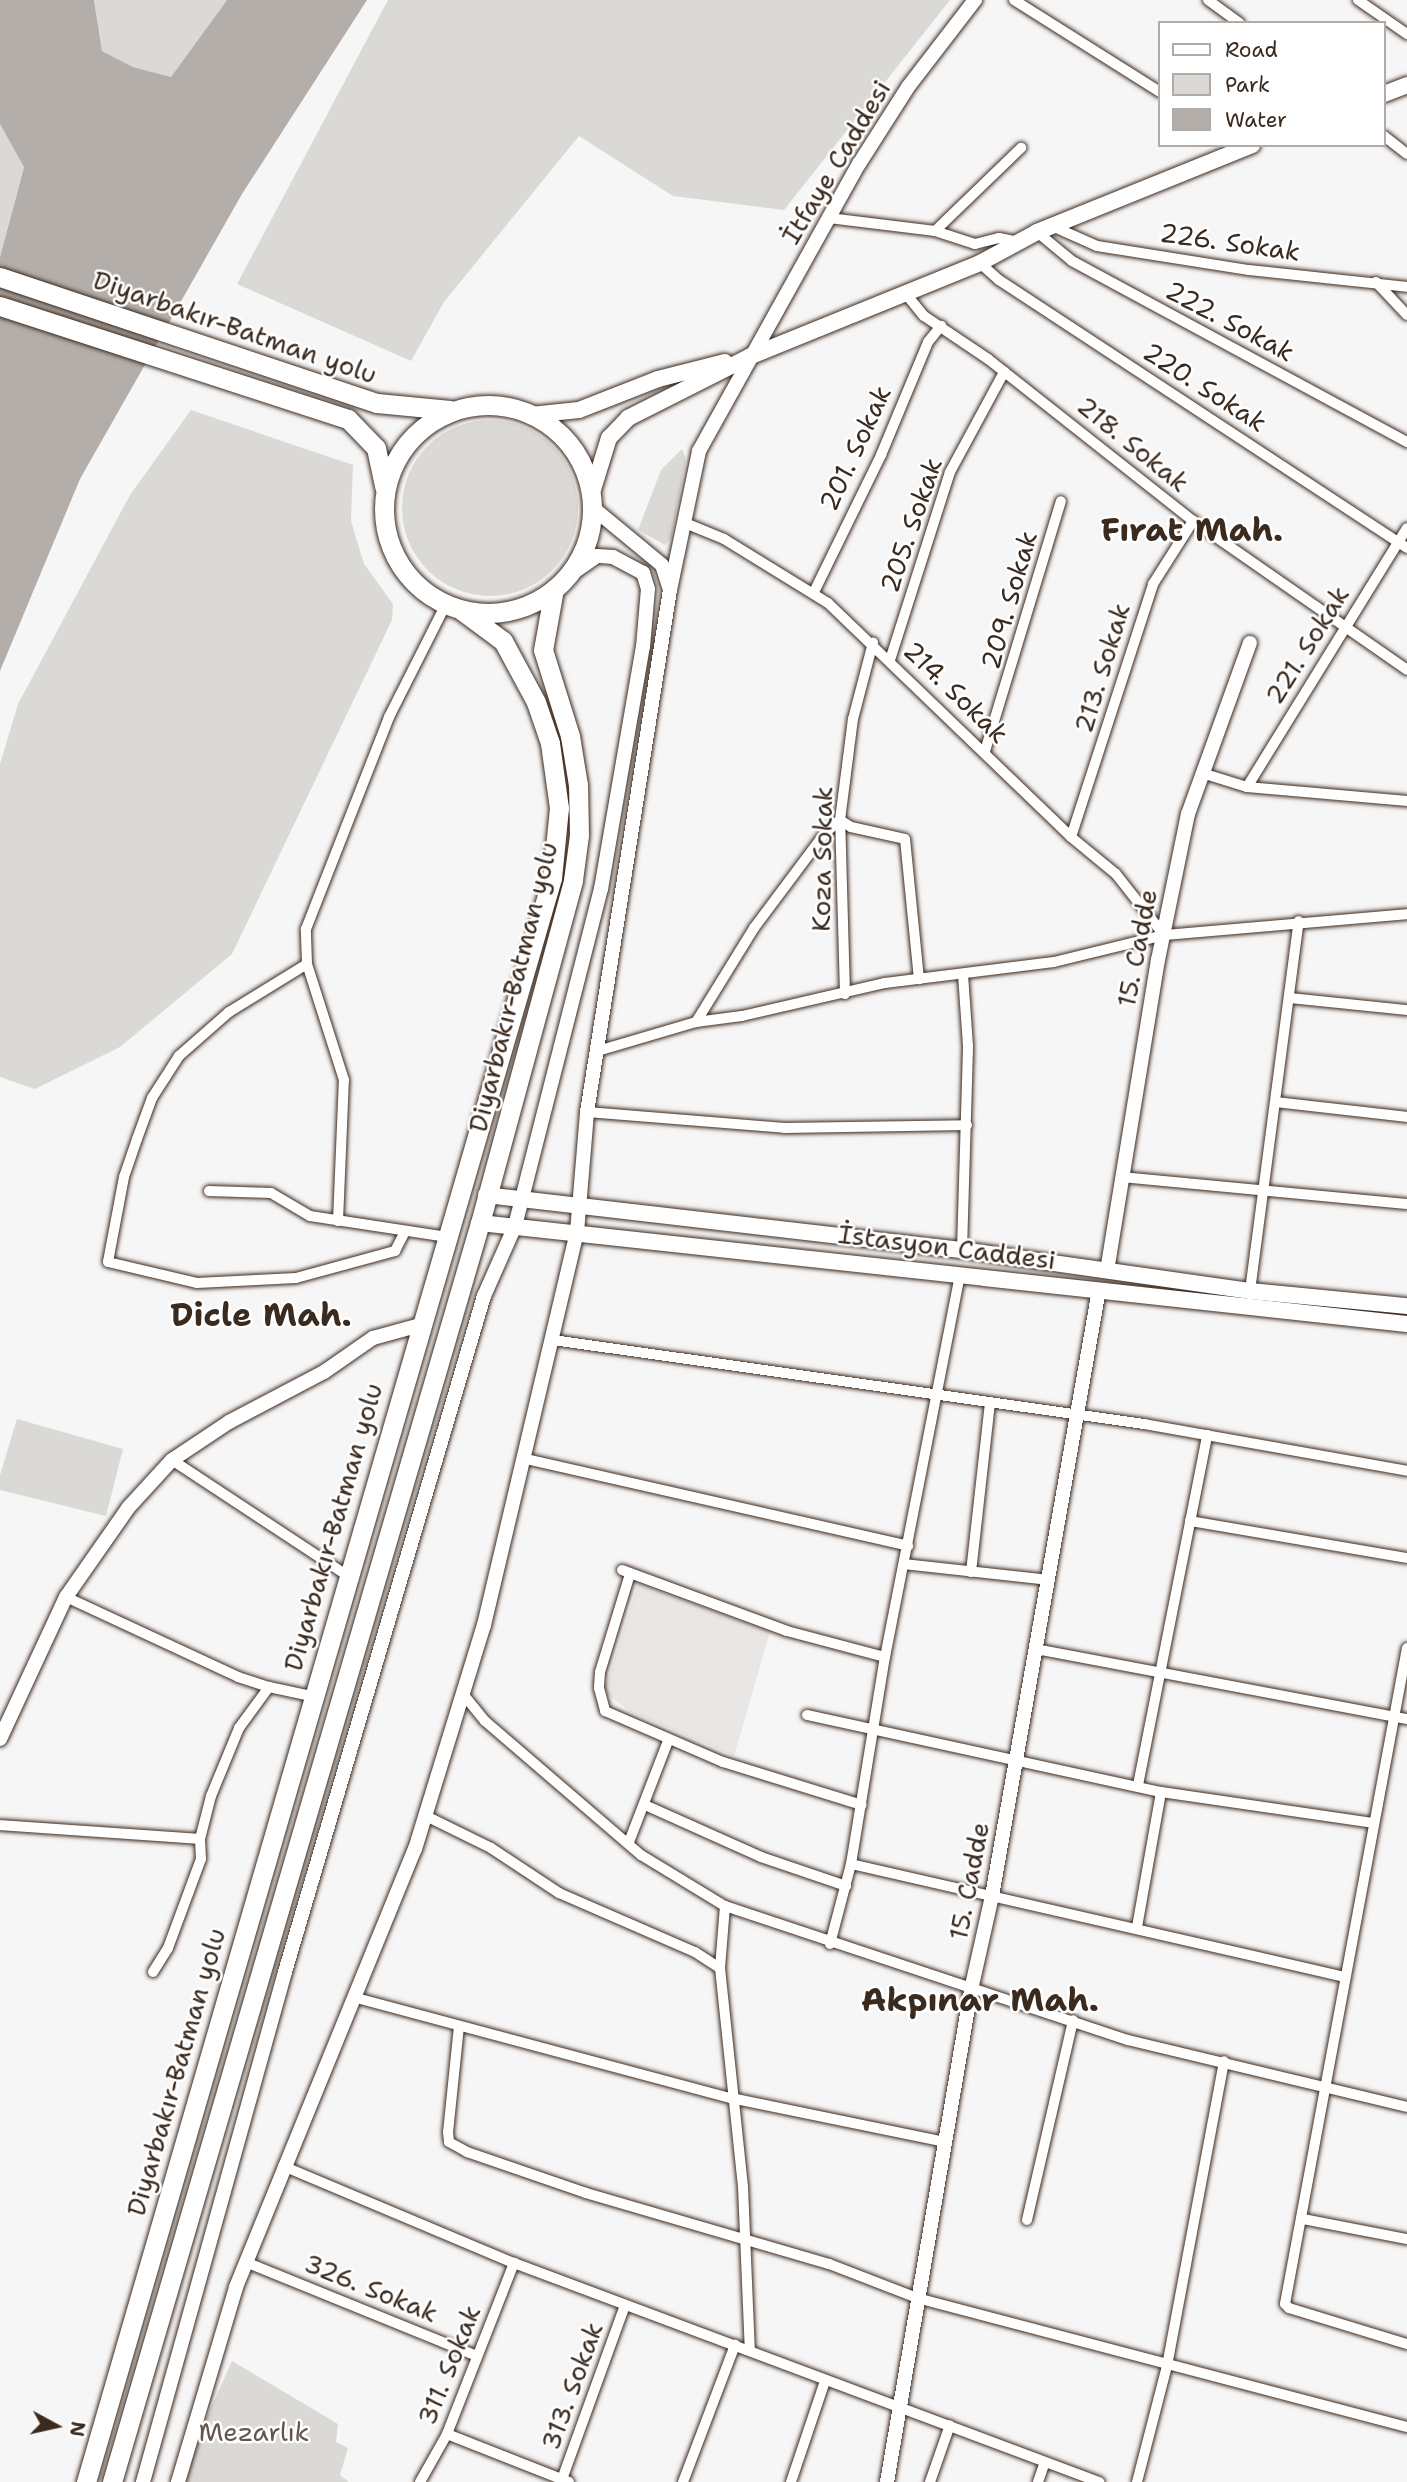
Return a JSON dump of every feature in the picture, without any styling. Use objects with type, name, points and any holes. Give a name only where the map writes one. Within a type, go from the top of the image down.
[{"type":"highway","name":"Diyarbakır-Batman yolu","points":[[0,277],[223,349],[377,403],[457,410]]},
{"type":"highway","name":"Diyarbakır-Batman yolu","points":[[0,306],[348,419],[376,448],[384,491]]},
{"type":"highway","points":[[479,404],[513,407],[531,415],[570,444],[587,474],[592,502],[587,543],[571,574],[554,589],[513,612],[479,615],[453,608],[416,586],[395,559],[384,525],[384,491],[396,458],[417,432],[457,410],[479,404]]},
{"type":"highway","name":"Diyarbakır-Batman yolu","points":[[113,2482],[480,1223],[573,880],[579,835],[570,736],[543,650],[554,589]]},
{"type":"highway","name":"Diyarbakır-Batman yolu","points":[[86,2482],[311,1696],[552,878],[559,808],[550,743],[521,667],[503,641],[453,608]]},
{"type":"main road","points":[[1386,93],[1407,85]]},
{"type":"main road","points":[[592,502],[609,438],[628,418],[751,356],[980,263],[1044,229],[1246,147]]},
{"type":"main road","points":[[531,415],[579,410],[658,379],[751,356]]},
{"type":"main road","name":"İstasyon Caddesi","points":[[486,1195],[579,1208],[962,1250],[1250,1291],[1407,1306]]},
{"type":"main road","name":"İstasyon Caddesi","points":[[480,1223],[960,1273],[1407,1324]]},
{"type":"street","name":"İtfaye Caddesi","points":[[178,2482],[236,2287],[248,2263],[283,2166],[426,1816],[463,1694],[526,1459],[577,1232],[587,1112],[601,1050],[670,590],[699,452],[829,218],[908,88],[975,0]]},
{"type":"street","points":[[1014,0],[1158,91]]},
{"type":"street","points":[[1208,0],[1237,21]]},
{"type":"street","points":[[1358,0],[1407,34]]},
{"type":"street","points":[[1386,137],[1407,154]]},
{"type":"street","points":[[935,231],[1021,148]]},
{"type":"street","points":[[829,218],[935,231],[975,244],[999,238],[1019,242]]},
{"type":"street","name":"226. Sokak","points":[[1044,229],[1097,246],[1249,270],[1407,287]]},
{"type":"street","name":"222. Sokak","points":[[1044,229],[1072,261],[1407,442]]},
{"type":"street","name":"220. Sokak","points":[[980,263],[999,280],[1402,545]]},
{"type":"street","points":[[1376,282],[1407,315]]},
{"type":"street","name":"218. Sokak","points":[[906,294],[924,316],[1004,372],[1193,522],[1407,670]]},
{"type":"street","name":"201. Sokak","points":[[814,592],[881,455],[928,342],[941,327]]},
{"type":"street","name":"205. Sokak","points":[[890,660],[950,472],[1004,372]]},
{"type":"street","name":"209. Sokak","points":[[985,751],[1061,501]]},
{"type":"street","points":[[592,502],[662,565],[670,590]]},
{"type":"street","name":"213. Sokak","points":[[1071,837],[1153,584],[1193,522]]},
{"type":"street","name":"214. Sokak","points":[[685,523],[724,539],[814,592],[873,643],[1071,837],[1116,874],[1164,935]]},
{"type":"street","name":"221. Sokak","points":[[1247,787],[1345,628],[1402,545],[1407,528]]},
{"type":"street","points":[[143,2482],[285,1972],[484,1296],[515,1226],[601,889],[648,608],[643,573],[621,560],[597,556],[571,574]]},
{"type":"street","points":[[338,1221],[344,1080],[307,964],[306,929],[389,717],[453,608]]},
{"type":"street","name":"Koza Sokak","points":[[845,994],[841,820],[853,719],[873,643]]},
{"type":"street","name":"15. Cadde","points":[[1107,1271],[1121,1177],[1188,814],[1250,643]]},
{"type":"street","points":[[1202,773],[1247,787],[1407,800]]},
{"type":"street","points":[[696,1022],[754,928],[825,833],[841,820],[851,828],[905,839],[919,979]]},
{"type":"street","points":[[601,1050],[696,1022],[919,979],[1054,961],[1164,935],[1299,921],[1407,914]]},
{"type":"street","points":[[1250,1291],[1299,921]]},
{"type":"street","points":[[307,964],[229,1012],[179,1056],[152,1098],[133,1151],[108,1262],[197,1283],[296,1278],[385,1256],[395,1251],[405,1231]]},
{"type":"street","points":[[962,1250],[967,1125],[963,974]]},
{"type":"street","points":[[1290,998],[1407,1010]]},
{"type":"street","points":[[1276,1102],[1407,1117]]},
{"type":"street","points":[[587,1112],[784,1128],[967,1125]]},
{"type":"street","points":[[1121,1177],[1264,1193],[1407,1204]]},
{"type":"street","points":[[209,1191],[271,1193],[310,1216],[447,1237]]},
{"type":"street","points":[[830,1944],[851,1864],[885,1657],[960,1273]]},
{"type":"street","name":"15. Cadde","points":[[887,2482],[971,1990],[1017,1761],[1099,1290]]},
{"type":"street","points":[[0,1739],[66,1597],[128,1508],[172,1460],[229,1422],[324,1373],[373,1338],[420,1325]]},
{"type":"street","points":[[553,1340],[937,1398],[1077,1415],[1407,1471]]},
{"type":"street","points":[[971,1572],[990,1403]]},
{"type":"street","points":[[1138,1784],[1206,1435]]},
{"type":"street","points":[[526,1459],[908,1546]]},
{"type":"street","points":[[172,1460],[348,1576]]},
{"type":"street","points":[[1190,1521],[1407,1558]]},
{"type":"street","points":[[904,1564],[1049,1580]]},
{"type":"street","points":[[862,1805],[668,1741],[605,1711],[600,1699],[600,1672],[626,1572],[788,1631],[885,1657]]},
{"type":"street","points":[[66,1597],[238,1677],[311,1696]]},
{"type":"street","points":[[1407,1648],[1345,1977],[1328,2090],[1285,2304],[1289,2308],[1407,2344]]},
{"type":"street","points":[[1036,1650],[1161,1676],[1407,1719]]},
{"type":"street","points":[[153,1972],[168,1948],[201,1859],[200,1839],[211,1796],[239,1728],[269,1686]]},
{"type":"street","points":[[463,1694],[485,1721],[641,1855],[725,1906],[830,1944],[1128,2039],[1224,2061],[1328,2090],[1407,2107]]},
{"type":"street","points":[[807,1715],[1017,1761],[1138,1784],[1161,1792],[1373,1823]]},
{"type":"street","points":[[629,1842],[668,1741]]},
{"type":"street","points":[[1137,1927],[1161,1792]]},
{"type":"street","points":[[645,1805],[761,1857],[846,1885]]},
{"type":"street","points":[[426,1816],[491,1848],[559,1892],[695,1952],[720,1968]]},
{"type":"street","points":[[0,1825],[200,1839]]},
{"type":"street","points":[[851,1864],[1137,1927],[1345,1977]]},
{"type":"street","points":[[725,1906],[720,1968],[747,2241],[750,2351]]},
{"type":"street","points":[[353,1997],[731,2098],[944,2142]]},
{"type":"street","points":[[1027,2220],[1073,2020]]},
{"type":"street","points":[[459,2026],[449,2143],[586,2193],[829,2264],[917,2298],[1167,2366],[1407,2427]]},
{"type":"street","points":[[1137,2482],[1167,2366],[1224,2061]]},
{"type":"street","points":[[283,2166],[514,2263],[1100,2482]]},
{"type":"street","points":[[1303,2219],[1407,2239]]},
{"type":"street","name":"326. Sokak","points":[[248,2263],[477,2356]]},
{"type":"street","name":"311. Sokak","points":[[420,2482],[447,2434],[514,2263]]},
{"type":"street","name":"313. Sokak","points":[[564,2481],[625,2305]]},
{"type":"street","points":[[683,2482],[735,2345]]},
{"type":"street","points":[[791,2482],[825,2381]]},
{"type":"street","points":[[930,2482],[950,2425]]},
{"type":"street","points":[[447,2434],[564,2481]]},
{"type":"street","points":[[1038,2482],[1045,2462]]},
{"type":"shaded area","points":[[638,1584],[770,1632],[734,1756],[631,1712],[604,1692]]},
{"type":"green space","points":[[94,0],[227,0],[171,77],[133,67],[102,51]]},
{"type":"green space","points":[[388,0],[950,0],[784,210],[673,196],[579,136],[444,302],[411,361],[237,284]]},
{"type":"green space","points":[[0,124],[24,166],[0,257]]},
{"type":"green space","points":[[191,410],[353,465],[351,521],[364,564],[393,604],[392,620],[232,954],[120,1047],[35,1089],[0,1077],[0,764],[18,704],[130,495]]},
{"type":"green space","points":[[490,420],[524,427],[552,446],[571,474],[578,508],[571,542],[552,570],[524,589],[490,596],[456,589],[428,570],[409,542],[402,508],[409,474],[428,446],[456,427]]},
{"type":"green space","points":[[682,449],[686,459],[671,538],[665,545],[638,530],[661,470]]},
{"type":"green space","points":[[17,1419],[123,1449],[106,1516],[0,1490],[0,1475]]},
{"type":"green space","name":"Mezarlık","points":[[232,2361],[338,2424],[336,2442],[348,2448],[340,2475],[349,2482],[186,2482],[199,2435]]},
{"type":"water","points":[[0,0],[94,0],[102,51],[133,67],[171,77],[227,0],[367,0],[242,194],[80,479],[0,671],[0,257],[24,167],[0,124]]},
{"type":"district","name":"Fırat Mah.","points":[[1192,530]]},
{"type":"district","name":"Dicle Mah.","points":[[261,1315]]},
{"type":"district","name":"Akpınar Mah.","points":[[980,2000]]}]
